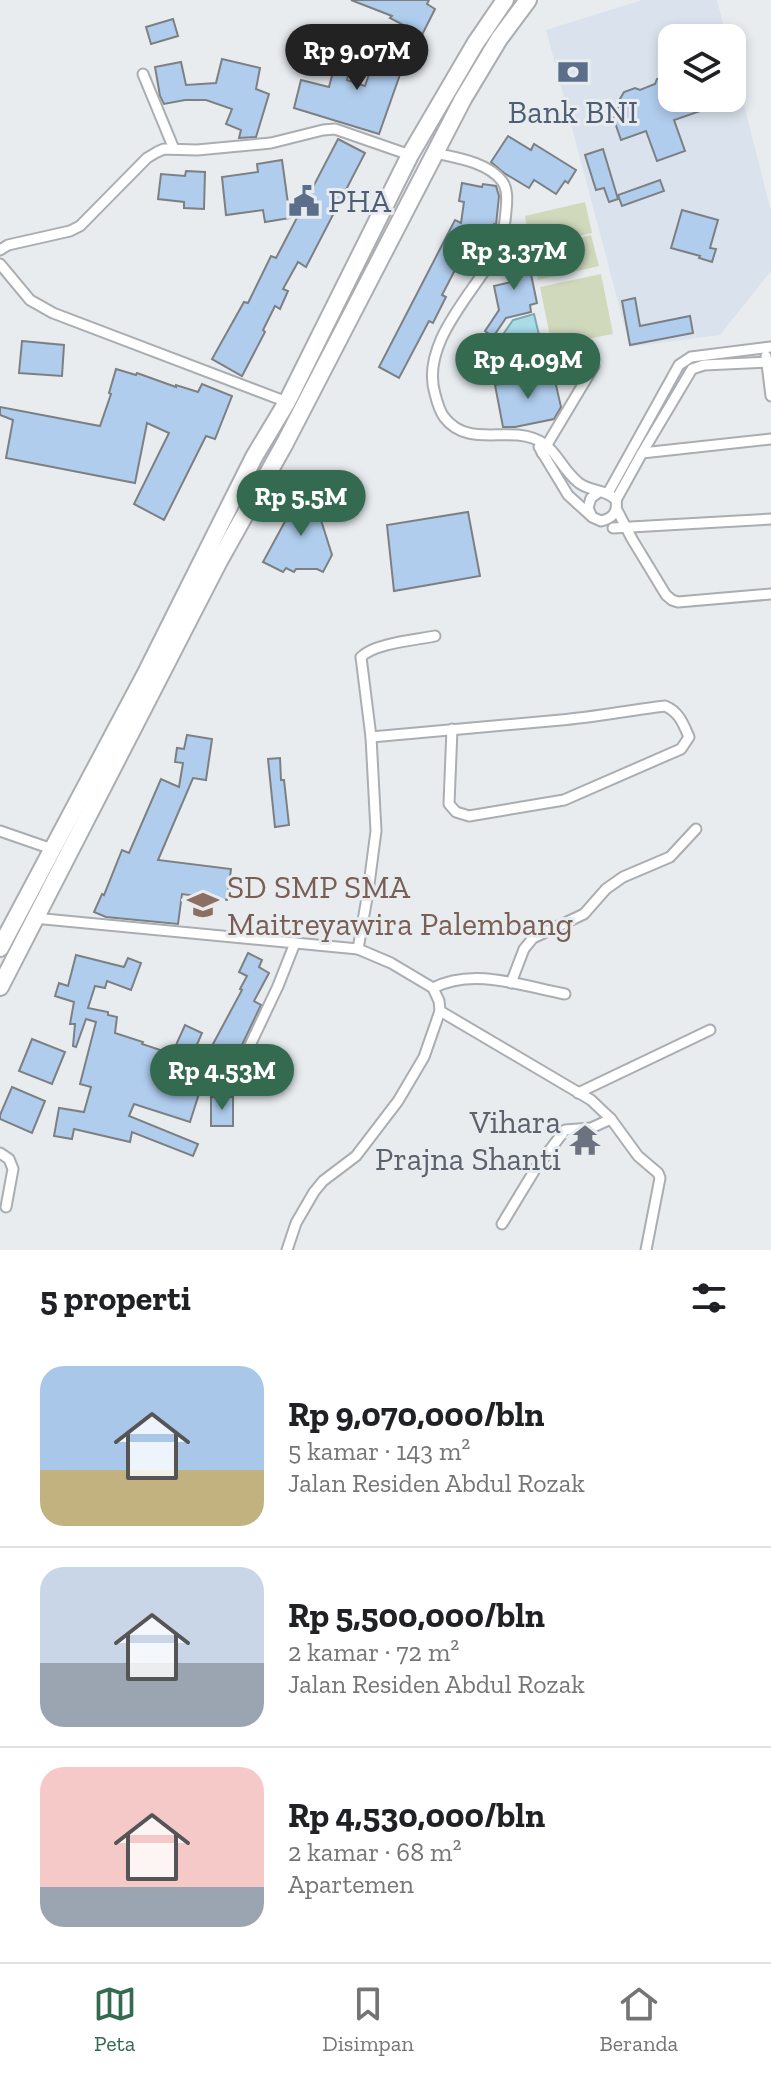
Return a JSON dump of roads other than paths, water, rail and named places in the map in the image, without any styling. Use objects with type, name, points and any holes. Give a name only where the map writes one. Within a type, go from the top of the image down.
[{"type":"highway","points":[[0,948],[145,675],[254,457],[287,402],[410,155],[505,0]]},
{"type":"highway","points":[[0,987],[219,561],[285,443],[435,153],[481,68],[528,0]]},
{"type":"street","points":[[143,74],[174,149]]},
{"type":"street","points":[[0,250],[8,245],[80,226],[147,158],[157,152],[271,143],[335,129],[410,155]]},
{"type":"street","points":[[435,153],[485,168],[502,182],[507,203],[498,249],[439,344],[432,383],[444,417],[466,433],[478,436],[518,435],[536,441],[557,454],[574,479],[603,492],[617,505],[632,539],[672,600],[771,594]]},
{"type":"street","points":[[0,264],[30,300],[53,313],[287,402]]},
{"type":"street","points":[[597,519],[588,508],[591,498],[603,492],[679,365],[687,358],[768,347],[771,396]]},
{"type":"street","points":[[687,358],[692,369]]},
{"type":"street","points":[[597,519],[610,518],[642,453],[692,369],[704,365],[769,362]]},
{"type":"street","points":[[545,449],[594,366]]},
{"type":"street","points":[[659,401],[670,406]]},
{"type":"street","points":[[642,453],[771,439]]},
{"type":"street","points":[[545,449],[568,495],[597,519],[632,539]]},
{"type":"street","points":[[613,528],[771,519]]},
{"type":"street","points":[[358,949],[376,831],[371,737],[361,657],[393,644],[435,636]]},
{"type":"street","points":[[371,737],[452,729],[562,720],[665,706],[682,719],[689,737],[681,749],[564,800],[469,816],[456,812],[449,804],[452,729]]},
{"type":"street","points":[[511,983],[524,949],[533,938],[584,914],[606,889],[623,877],[670,857],[696,829]]},
{"type":"street","points":[[0,831],[52,849]]},
{"type":"street","points":[[34,918],[358,949],[391,963],[433,988],[440,1011],[424,1057],[398,1101],[356,1156],[323,1181],[314,1192],[296,1223],[287,1250]]},
{"type":"street","points":[[236,1075],[295,943]]},
{"type":"street","points":[[433,988],[451,980],[474,978],[565,994]]},
{"type":"street","points":[[440,1011],[591,1100],[611,1119],[638,1156],[658,1173],[660,1178],[646,1250]]},
{"type":"street","points":[[578,1093],[710,1030]]},
{"type":"street","points":[[502,1224],[536,1168],[565,1130],[591,1128],[611,1119]]},
{"type":"street","points":[[0,1153],[9,1159],[13,1169],[6,1207]]},
{"type":"water","points":[[534,314],[545,360],[520,366],[515,345],[502,336],[513,320]]},
{"type":"place","name":"Bank BNI","points":[[573,72]]},
{"type":"place","name":"PHA","points":[[304,201]]},
{"type":"place","name":"SD SMP SMA Maitreyawira Palembang","points":[[203,905]]},
{"type":"place","name":"Vihara Prajna Shanti","points":[[585,1140]]}]
